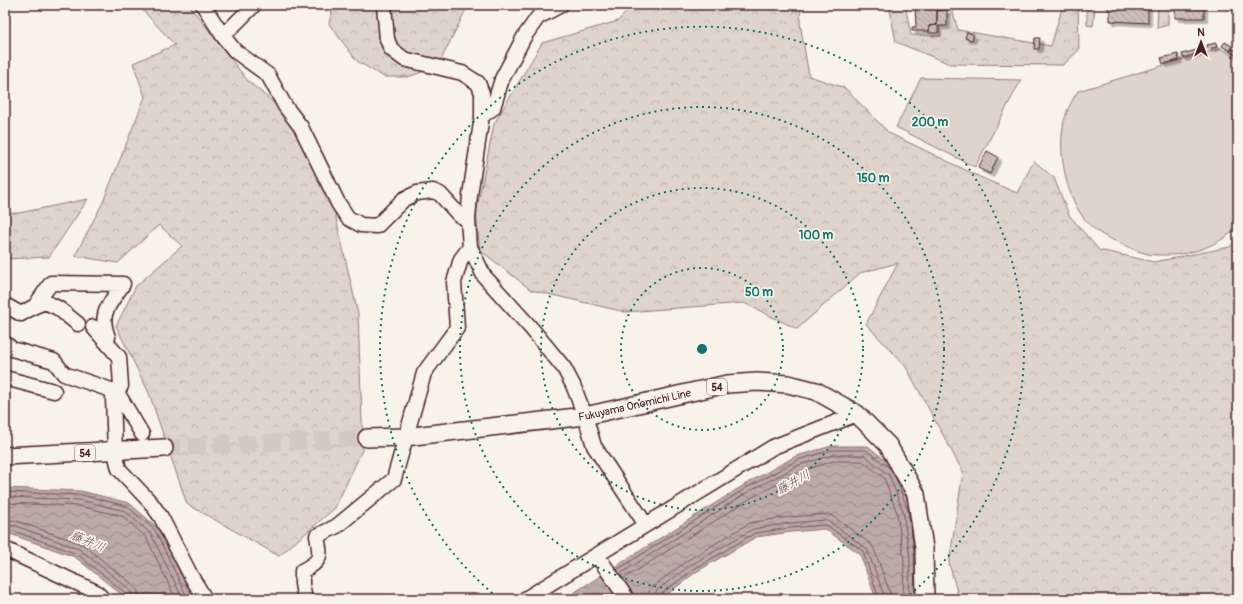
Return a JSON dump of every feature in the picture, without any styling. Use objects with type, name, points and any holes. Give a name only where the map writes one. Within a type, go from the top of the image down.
[{"type":"main road","name":"Fukuyama Onomichi Line","points":[[368,438],[406,437],[585,416],[727,384],[757,382],[788,384],[816,391],[857,414],[888,445],[916,494],[924,548],[925,599]]},
{"type":"main road","name":"54","points":[[5,456],[116,452],[164,448]]},
{"type":"street","points":[[203,5],[223,36],[235,51],[268,74],[285,106],[301,127],[338,203],[348,218],[360,225],[377,226],[404,199],[417,193],[433,191],[440,194],[459,215],[468,220]]},
{"type":"street","points":[[223,36],[254,5]]},
{"type":"street","points":[[384,5],[387,39],[391,49],[404,59],[462,73],[478,83],[482,94],[482,116],[470,195],[468,220],[470,247],[484,276],[531,328],[564,368],[573,385],[585,416],[594,446],[646,525]]},
{"type":"street","points":[[482,116],[493,108],[502,79],[524,37],[538,17],[561,5]]},
{"type":"street","points":[[305,599],[302,584],[302,571],[315,564],[319,557],[317,536],[337,526],[394,479],[424,373],[457,328],[454,282],[461,259],[470,247]]},
{"type":"street","points":[[35,306],[51,283],[123,284],[105,313],[104,328],[108,337],[106,342]]},
{"type":"street","points":[[5,305],[21,314],[45,302],[58,308],[78,324]]},
{"type":"street","points":[[93,328],[119,358],[121,386],[113,398],[116,452],[119,469],[162,517],[191,576],[205,599]]},
{"type":"street","points":[[5,343],[12,349],[54,361],[64,374],[117,392],[142,434]]},
{"type":"street","points":[[5,378],[54,391]]},
{"type":"street","points":[[525,599],[599,558],[646,525],[773,447],[857,414]]},
{"type":"street","points":[[5,549],[96,592],[103,599]]},
{"type":"street","points":[[599,558],[627,599]]},
{"type":"green space","points":[[138,5],[189,5],[248,81],[286,113],[333,205],[358,314],[363,448],[335,508],[279,556],[187,504],[149,393],[116,326],[136,286],[182,246],[159,225],[118,263],[75,256],[103,202],[145,97],[133,63],[175,45]]},
{"type":"green space","points":[[333,5],[468,5],[438,66],[408,77],[384,77],[357,61],[329,24]]},
{"type":"green space","points":[[633,5],[801,5],[800,23],[809,76],[845,88],[889,133],[982,178],[1017,193],[1034,161],[1054,178],[1069,215],[1099,250],[1154,262],[1230,247],[1238,237],[1238,599],[959,599],[949,563],[963,472],[906,367],[866,324],[898,263],[860,273],[797,329],[744,303],[625,312],[531,290],[480,250],[476,213],[494,124],[542,43],[618,21]]},
{"type":"green space","points":[[889,5],[905,5],[911,35],[940,36],[938,5],[951,5],[958,30],[1051,46],[1063,5],[1078,5],[1079,50],[1063,65],[950,64],[896,42]]},
{"type":"green space","points":[[1087,5],[1095,5],[1093,26],[1087,25]]},
{"type":"green space","points":[[1158,5],[1168,5],[1168,25],[1157,28]]},
{"type":"green space","points":[[1221,48],[1238,60],[1238,227],[1230,234],[1212,245],[1192,252],[1171,255],[1154,255],[1144,253],[1111,239],[1094,229],[1080,213],[1074,202],[1069,190],[1063,164],[1062,138],[1065,117],[1078,91]]},
{"type":"green space","points":[[921,78],[1021,80],[975,167],[896,127]]},
{"type":"green space","points":[[88,199],[49,257],[5,259],[5,213],[19,213]]},
{"type":"water","name":"藤井川","points":[[832,446],[868,446],[896,469],[911,509],[919,559],[917,599],[876,599],[860,554],[825,529],[756,537],[696,572],[661,599],[564,599],[744,485],[796,456]]},
{"type":"water","name":"藤井川","points":[[5,488],[81,491],[129,503],[158,528],[193,599],[125,599],[75,557],[13,535],[5,534]]},
{"type":"building","points":[[915,5],[937,5],[937,25],[929,26],[929,31],[912,31],[912,27],[916,27]]},
{"type":"building","points":[[1108,5],[1148,5],[1148,23],[1110,21],[1110,10],[1108,10]]},
{"type":"building","points":[[1175,7],[1204,7],[1204,18],[1175,18]]},
{"type":"building","points":[[947,10],[947,26],[938,26],[938,33],[929,33],[929,26],[937,25],[937,11]]},
{"type":"building","points":[[967,32],[974,35],[972,40],[965,38]]},
{"type":"building","points":[[1035,38],[1040,38],[1039,49],[1034,49]]},
{"type":"building","points":[[1225,42],[1232,46],[1230,51],[1222,46]]},
{"type":"building","points":[[1216,43],[1217,47],[1208,49],[1207,45]]},
{"type":"building","points":[[1201,49],[1202,52],[1183,58],[1182,54]]},
{"type":"building","points":[[1233,49],[1238,52],[1238,57],[1230,52]]},
{"type":"building","points":[[1178,54],[1179,60],[1163,64],[1161,58]]},
{"type":"building","points":[[987,151],[998,157],[990,174],[978,168]]},
{"type":"tunnel","points":[[164,448],[367,438]]}]
